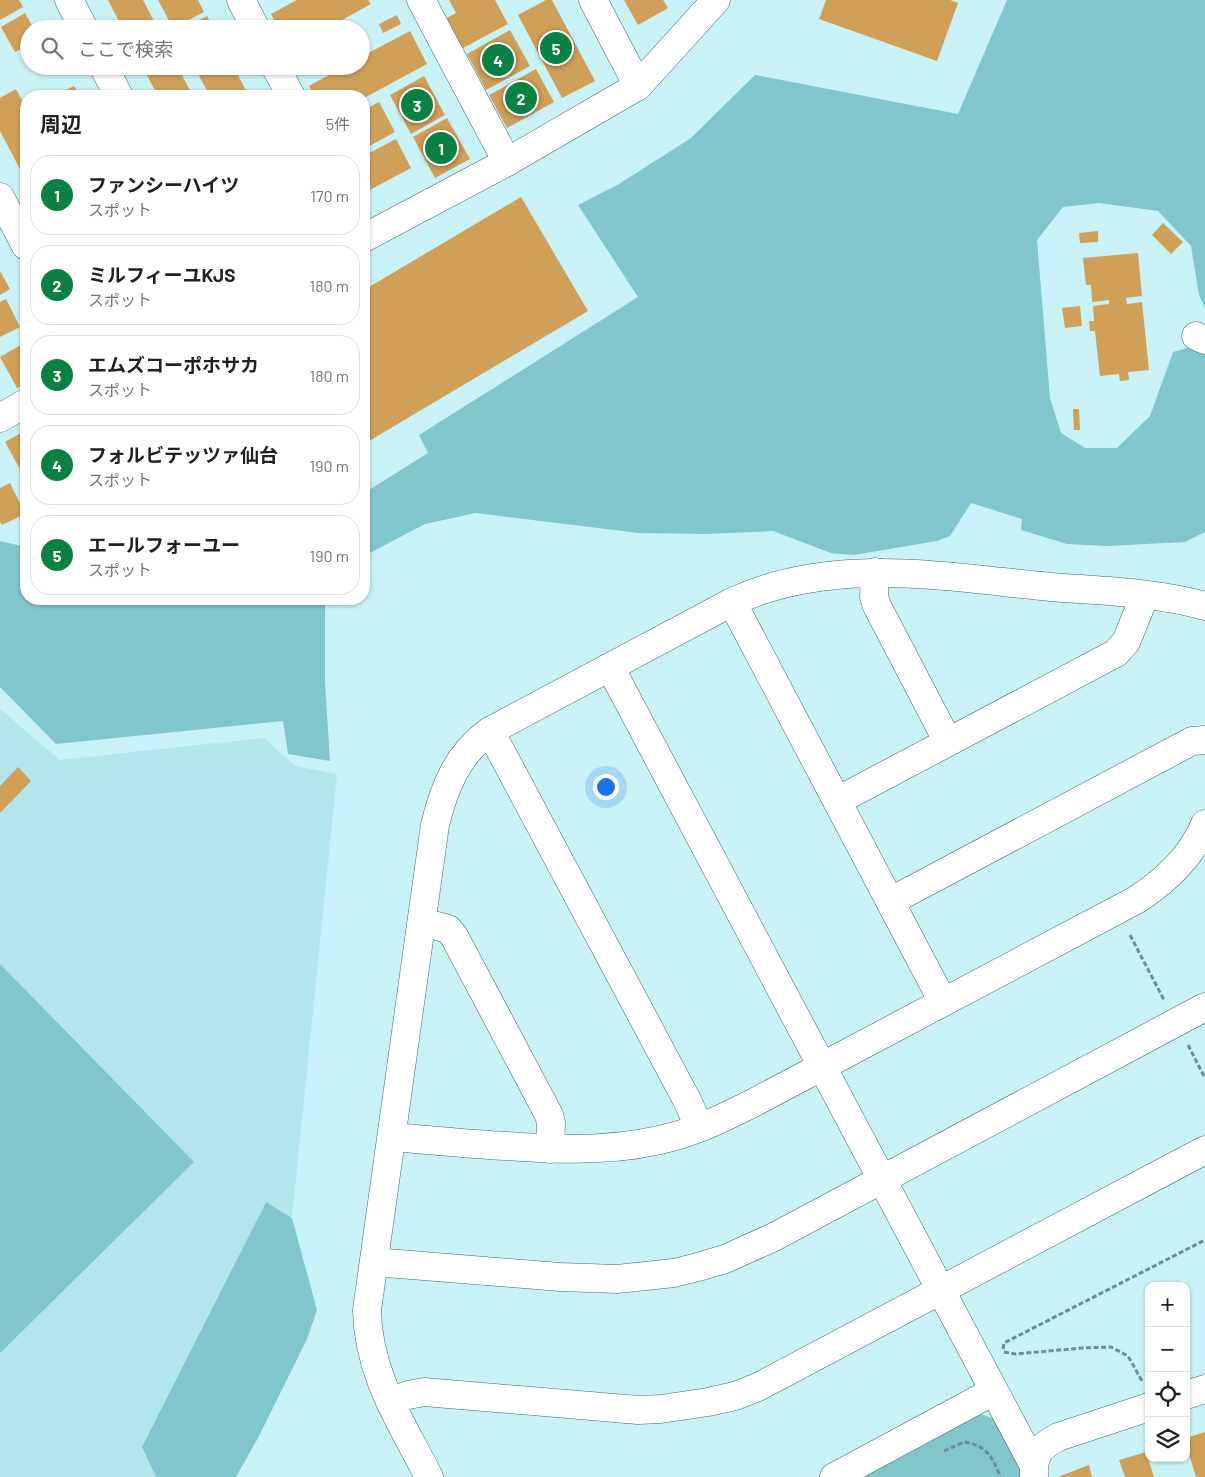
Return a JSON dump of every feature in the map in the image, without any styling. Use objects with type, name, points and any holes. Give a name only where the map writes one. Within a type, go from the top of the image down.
[{"type":"street","points":[[68,0],[79,20]]},
{"type":"street","points":[[241,0],[251,20]]},
{"type":"street","points":[[420,0],[507,162]]},
{"type":"street","points":[[593,0],[638,86]]},
{"type":"street","points":[[370,235],[507,162],[638,86],[716,0]]},
{"type":"street","points":[[108,75],[116,90]]},
{"type":"street","points":[[280,75],[288,90]]},
{"type":"street","points":[[0,197],[20,235]]},
{"type":"street","points":[[0,418],[20,406]]},
{"type":"street","points":[[875,572],[874,597],[877,606],[948,742]]},
{"type":"street","points":[[429,1477],[380,1381],[368,1325],[367,1310],[435,825],[447,784],[455,768],[469,748],[490,731],[732,602],[757,591],[797,580],[875,572],[917,574],[1145,595],[1205,606]]},
{"type":"street","points":[[837,801],[1116,652],[1126,642],[1145,595]]},
{"type":"street","points":[[732,602],[943,1002]]},
{"type":"street","points":[[610,667],[941,1290],[1034,1471]]},
{"type":"street","points":[[490,731],[688,1102],[699,1127]]},
{"type":"street","points":[[891,901],[1192,741],[1205,740]]},
{"type":"street","points":[[392,1136],[550,1149],[587,1149],[622,1146],[669,1137],[699,1127],[753,1103],[822,1067],[1151,891],[1192,849],[1205,824]]},
{"type":"street","points":[[422,922],[448,929],[454,936],[549,1115],[551,1123],[550,1149]]},
{"type":"street","points":[[374,1262],[617,1279],[674,1273],[725,1259],[748,1249],[882,1179],[1205,1007]]},
{"type":"street","points":[[390,1402],[408,1395],[424,1392],[638,1410],[660,1409],[736,1396],[1205,1150]]},
{"type":"street","points":[[1190,1395],[1205,1390]]},
{"type":"street","points":[[834,1477],[994,1391]]},
{"type":"street","points":[[1034,1471],[1038,1452],[1046,1444],[1145,1399]]},
{"type":"path","points":[[1117,910],[1205,1078]]},
{"type":"path","points":[[1145,1392],[1128,1356],[1111,1347],[1015,1354],[1003,1352],[1004,1343],[1205,1240]]},
{"type":"path","points":[[939,1454],[964,1442],[979,1446],[991,1455],[1000,1477]]},
{"type":"shaded area","points":[[1007,0],[1205,0],[1205,308],[1199,295],[1191,246],[1158,211],[1099,203],[1063,207],[1037,240],[1050,398],[1061,433],[1085,448],[1117,448],[1150,416],[1173,352],[1191,347],[1205,354],[1205,532],[1185,542],[1107,546],[1067,544],[1021,530],[1022,519],[971,503],[950,536],[937,541],[854,555],[831,553],[773,531],[706,534],[639,533],[476,513],[425,524],[370,553],[370,489],[428,453],[419,435],[638,297],[578,205],[619,184],[691,138],[755,75],[958,114]]},
{"type":"shaded area","points":[[0,541],[20,546],[20,605],[325,605],[325,681],[330,761],[288,754],[283,721],[56,744],[0,687]]},
{"type":"shaded area","points":[[0,709],[60,760],[264,738],[295,766],[337,774],[292,1218],[266,1202],[142,1447],[156,1477],[0,1477]]},
{"type":"shaded area","points":[[0,964],[194,1162],[0,1353]]},
{"type":"shaded area","points":[[266,1202],[292,1218],[317,1310],[307,1339],[258,1438],[236,1477],[156,1477],[142,1447]]},
{"type":"shaded area","points":[[978,1413],[995,1419],[1016,1457],[1022,1477],[858,1477]]},
{"type":"building","points":[[0,0],[19,0],[23,7],[0,20]]},
{"type":"building","points":[[108,0],[143,0],[153,20],[118,20]]},
{"type":"building","points":[[158,0],[198,0],[204,12],[188,20],[169,20]]},
{"type":"building","points":[[297,0],[368,0],[371,4],[342,20],[274,20],[271,14]]},
{"type":"building","points":[[449,0],[495,0],[508,24],[461,49],[445,19],[456,13]]},
{"type":"building","points":[[546,0],[552,0],[595,81],[562,98],[518,15]]},
{"type":"building","points":[[624,0],[663,0],[668,8],[638,25]]},
{"type":"building","points":[[826,0],[950,0],[958,3],[937,61],[819,19]]},
{"type":"building","points":[[25,13],[29,20],[20,20],[20,50],[15,52],[1,27]]},
{"type":"building","points":[[397,15],[401,24],[383,33],[379,24]]},
{"type":"building","points":[[207,16],[209,20],[200,20]]},
{"type":"building","points":[[510,30],[530,66],[486,90],[467,54]]},
{"type":"building","points":[[410,31],[427,64],[370,95],[370,90],[311,90],[309,86],[329,75],[370,75],[370,52]]},
{"type":"building","points":[[536,69],[554,102],[507,128],[489,95]]},
{"type":"building","points":[[147,75],[182,75],[190,90],[155,90]]},
{"type":"building","points":[[238,75],[246,90],[207,90],[199,76]]},
{"type":"building","points":[[424,76],[445,115],[411,134],[390,95]]},
{"type":"building","points":[[74,86],[76,90],[66,90]]},
{"type":"building","points":[[16,89],[20,97],[20,169],[0,131],[0,98]]},
{"type":"building","points":[[379,102],[395,132],[370,146],[370,107]]},
{"type":"building","points":[[447,118],[470,159],[435,178],[413,137]]},
{"type":"building","points":[[396,139],[411,168],[370,190],[370,153]]},
{"type":"building","points":[[521,197],[588,311],[370,440],[370,286]]},
{"type":"building","points":[[1163,223],[1183,242],[1171,254],[1152,235]]},
{"type":"building","points":[[1098,231],[1098,242],[1080,243],[1079,233]]},
{"type":"building","points":[[1138,253],[1142,296],[1126,298],[1127,304],[1142,302],[1149,370],[1128,372],[1129,380],[1120,381],[1119,374],[1100,376],[1095,331],[1090,331],[1089,321],[1094,321],[1093,306],[1109,304],[1109,300],[1092,302],[1091,285],[1086,285],[1083,258]]},
{"type":"building","points":[[0,271],[10,289],[0,295]]},
{"type":"building","points":[[6,299],[20,327],[0,337],[0,302]]},
{"type":"building","points":[[1080,306],[1082,326],[1065,328],[1062,308]]},
{"type":"building","points":[[20,345],[20,386],[17,388],[0,357]]},
{"type":"building","points":[[1073,409],[1079,409],[1080,430],[1074,430]]},
{"type":"building","points":[[20,433],[20,469],[5,442]]},
{"type":"building","points":[[10,483],[20,504],[20,516],[2,525],[0,522],[0,488]]},
{"type":"building","points":[[18,767],[31,781],[0,813],[0,786]]},
{"type":"building","points":[[1205,1432],[1205,1477],[1196,1477],[1190,1458],[1190,1437]]},
{"type":"building","points":[[1145,1452],[1145,1462],[1149,1462],[1154,1477],[1125,1477],[1119,1460]]},
{"type":"building","points":[[1089,1465],[1092,1477],[1058,1477]]},
{"type":"place","name":"エールフォーユー","points":[[556,48]]},
{"type":"place","name":"フォルビテッツァ仙台","points":[[498,60]]},
{"type":"place","name":"ミルフィーユKJS","points":[[521,98]]},
{"type":"place","name":"エムズコーポホサカ","points":[[417,105]]},
{"type":"place","name":"ファンシーハイツ","points":[[441,148]]}]
